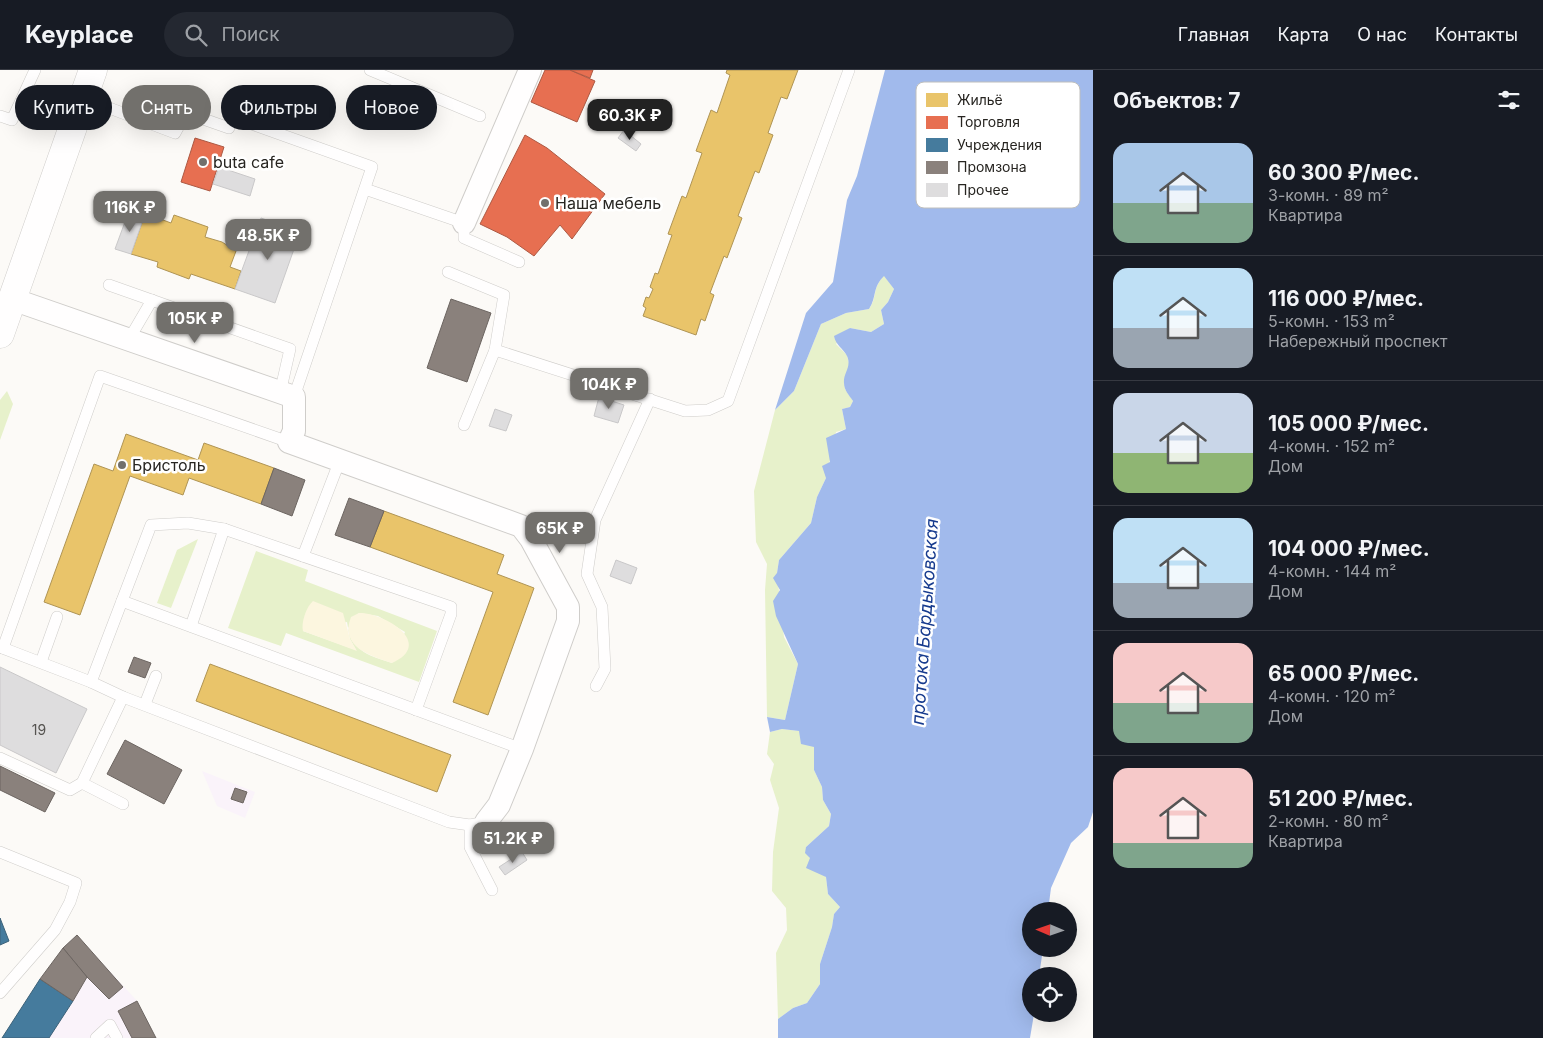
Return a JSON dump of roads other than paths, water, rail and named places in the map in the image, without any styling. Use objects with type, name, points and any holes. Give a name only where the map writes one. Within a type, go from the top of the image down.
[{"type":"main road","points":[[88,85],[93,70]]},
{"type":"main road","points":[[0,334],[6,297],[71,130]]},
{"type":"street","points":[[464,223],[530,70]]},
{"type":"street","points":[[6,297],[287,395],[294,431],[289,442],[521,526],[531,539],[568,607],[568,621],[522,749],[499,805],[478,824]]},
{"type":"lane","points":[[0,116],[12,120],[35,70]]},
{"type":"lane","points":[[370,70],[480,116]]},
{"type":"lane","points":[[496,350],[685,411],[708,410],[728,401],[849,70]]},
{"type":"lane","points":[[112,109],[175,133],[186,113],[221,126]]},
{"type":"lane","points":[[269,130],[372,167],[287,395]]},
{"type":"lane","points":[[365,189],[464,223],[464,238],[519,262]]},
{"type":"lane","points":[[448,272],[504,295],[496,350],[464,425]]},
{"type":"lane","points":[[109,285],[290,349],[287,395]]},
{"type":"lane","points":[[128,341],[152,300]]},
{"type":"lane","points":[[289,442],[100,376],[2,647],[91,682],[123,697],[450,822],[478,824],[470,847],[492,890]]},
{"type":"lane","points":[[596,686],[605,669],[602,607],[587,574],[595,520],[650,399]]},
{"type":"lane","points":[[303,556],[340,460]]},
{"type":"lane","points":[[91,682],[150,525],[188,523],[224,528],[451,607],[451,614],[416,710]]},
{"type":"lane","points":[[191,626],[224,528]]},
{"type":"lane","points":[[122,601],[522,749]]},
{"type":"lane","points":[[41,662],[57,616]]},
{"type":"lane","points":[[145,704],[156,676]]},
{"type":"lane","points":[[0,758],[70,790],[82,783],[123,697]]},
{"type":"lane","points":[[82,783],[123,804]]},
{"type":"lane","points":[[0,852],[76,883],[70,902],[54,930],[0,993]]},
{"type":"lane","points":[[96,1038],[110,1025],[117,1038]]},
{"type":"water","name":"протока Бардыковская","points":[[885,70],[1093,70],[1093,812],[1088,827],[1071,843],[1051,888],[1049,902],[1022,902],[1022,958],[1042,958],[1040,967],[1022,967],[1022,1022],[1033,1022],[1030,1038],[778,1038],[778,1019],[793,1008],[807,1003],[820,984],[820,964],[832,927],[834,914],[840,907],[828,894],[826,877],[806,868],[810,858],[805,853],[806,847],[829,826],[831,814],[823,800],[822,787],[814,770],[814,747],[801,744],[799,731],[782,729],[770,732],[767,717],[785,720],[798,664],[776,616],[773,601],[780,590],[773,578],[777,573],[779,560],[811,523],[817,497],[826,478],[822,466],[830,462],[826,438],[846,429],[842,409],[850,407],[853,401],[844,386],[848,360],[834,336],[850,328],[871,332],[884,324],[881,310],[888,302],[894,289],[884,276],[880,280],[869,309],[846,313],[821,324],[794,391],[775,410],[806,313],[833,282],[847,200],[857,176]]},
{"type":"place","name":"buta cafe","points":[[203,162]]},
{"type":"place","name":"Наша мебель","points":[[545,203]]},
{"type":"place","name":"Бристоль","points":[[122,465]]}]
